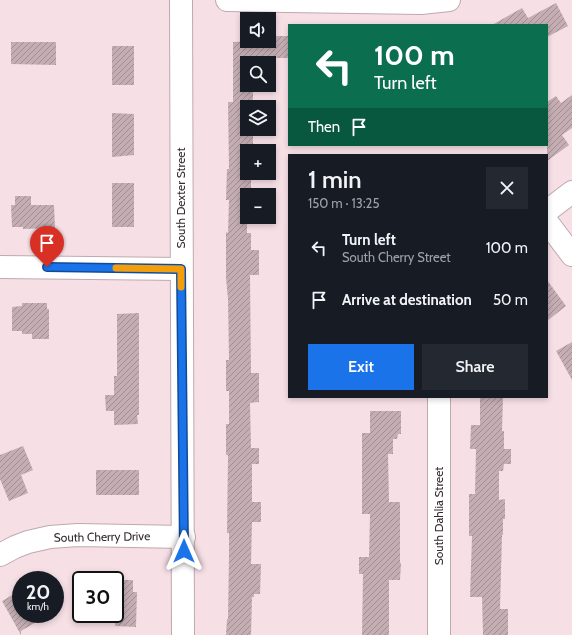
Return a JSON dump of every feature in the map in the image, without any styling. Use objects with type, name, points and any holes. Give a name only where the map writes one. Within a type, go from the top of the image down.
[{"type":"street","name":"South Dexter Street","points":[[181,0],[181,269],[184,537],[183,635]]},
{"type":"street","points":[[227,0],[421,3],[449,0]]},
{"type":"street","points":[[548,210],[572,192]]},
{"type":"street","points":[[548,223],[572,254]]},
{"type":"street","points":[[0,267],[181,269]]},
{"type":"street","name":"South Dahlia Street","points":[[438,398],[439,635]]},
{"type":"street","name":"South Cherry Drive","points":[[0,554],[15,546],[50,537],[78,535],[184,537]]},
{"type":"building","points":[[556,3],[568,26],[548,36],[548,24],[494,24],[522,8],[528,18]]},
{"type":"building","points":[[276,36],[288,36],[288,58],[276,58],[276,56],[240,56],[240,92],[253,92],[253,100],[240,100],[240,136],[253,136],[253,144],[240,144],[240,180],[251,180],[251,188],[240,188],[240,224],[247,224],[247,233],[251,233],[251,250],[259,250],[259,275],[250,275],[251,373],[259,373],[259,402],[250,403],[251,448],[259,448],[259,464],[252,464],[252,502],[261,502],[261,522],[252,522],[251,564],[261,564],[260,594],[254,594],[254,597],[252,597],[251,635],[226,635],[228,619],[229,533],[227,533],[228,455],[226,455],[226,424],[229,424],[229,391],[226,391],[226,360],[229,360],[226,232],[228,233],[229,200],[226,200],[227,169],[229,169],[228,102],[233,102],[233,42],[240,42],[240,48],[276,48]]},
{"type":"building","points":[[11,42],[56,42],[56,65],[11,64]]},
{"type":"building","points":[[112,46],[134,46],[134,85],[112,85]]},
{"type":"building","points":[[572,95],[572,128],[562,135],[569,145],[548,160],[548,101],[556,96],[561,103]]},
{"type":"building","points":[[112,113],[134,114],[134,155],[112,157]]},
{"type":"building","points":[[112,183],[134,183],[134,227],[112,227]]},
{"type":"building","points":[[15,196],[31,196],[31,205],[54,205],[55,228],[23,229],[23,227],[12,227],[11,205],[15,205]]},
{"type":"building","points":[[548,281],[566,306],[548,320]]},
{"type":"building","points":[[22,303],[47,303],[47,309],[49,309],[49,339],[32,339],[32,334],[22,334],[22,331],[12,331],[12,307],[22,306]]},
{"type":"building","points":[[139,313],[138,424],[114,425],[114,411],[106,411],[105,395],[114,395],[114,376],[117,376],[117,314]]},
{"type":"building","points":[[572,342],[572,380],[556,351]]},
{"type":"building","points":[[480,398],[503,398],[502,431],[504,431],[504,449],[511,449],[511,464],[504,464],[503,471],[499,471],[499,500],[505,499],[505,519],[503,519],[502,535],[500,609],[508,609],[508,635],[483,635],[482,597],[470,597],[472,536],[469,536],[469,494],[475,494],[476,449],[470,449],[471,425],[480,425]]},
{"type":"building","points":[[370,411],[401,411],[401,434],[398,434],[397,439],[393,439],[393,454],[388,454],[389,502],[400,502],[401,563],[400,580],[389,580],[389,635],[362,635],[363,574],[359,574],[359,557],[369,557],[370,514],[362,514],[362,433],[370,433]]},
{"type":"building","points":[[23,446],[33,470],[21,475],[28,493],[9,501],[0,479],[0,455]]},
{"type":"building","points":[[96,470],[139,470],[139,495],[96,495]]},
{"type":"building","points":[[124,580],[133,580],[133,592],[137,592],[136,627],[115,626],[115,623],[124,623]]},
{"type":"building","points":[[12,595],[12,619],[2,601]]},
{"type":"building","points":[[14,623],[35,623],[21,631],[21,635]]},
{"type":"slow traffic","points":[[116,268],[181,269],[181,287]]},
{"type":"route","points":[[47,267],[181,269],[184,551]]}]
